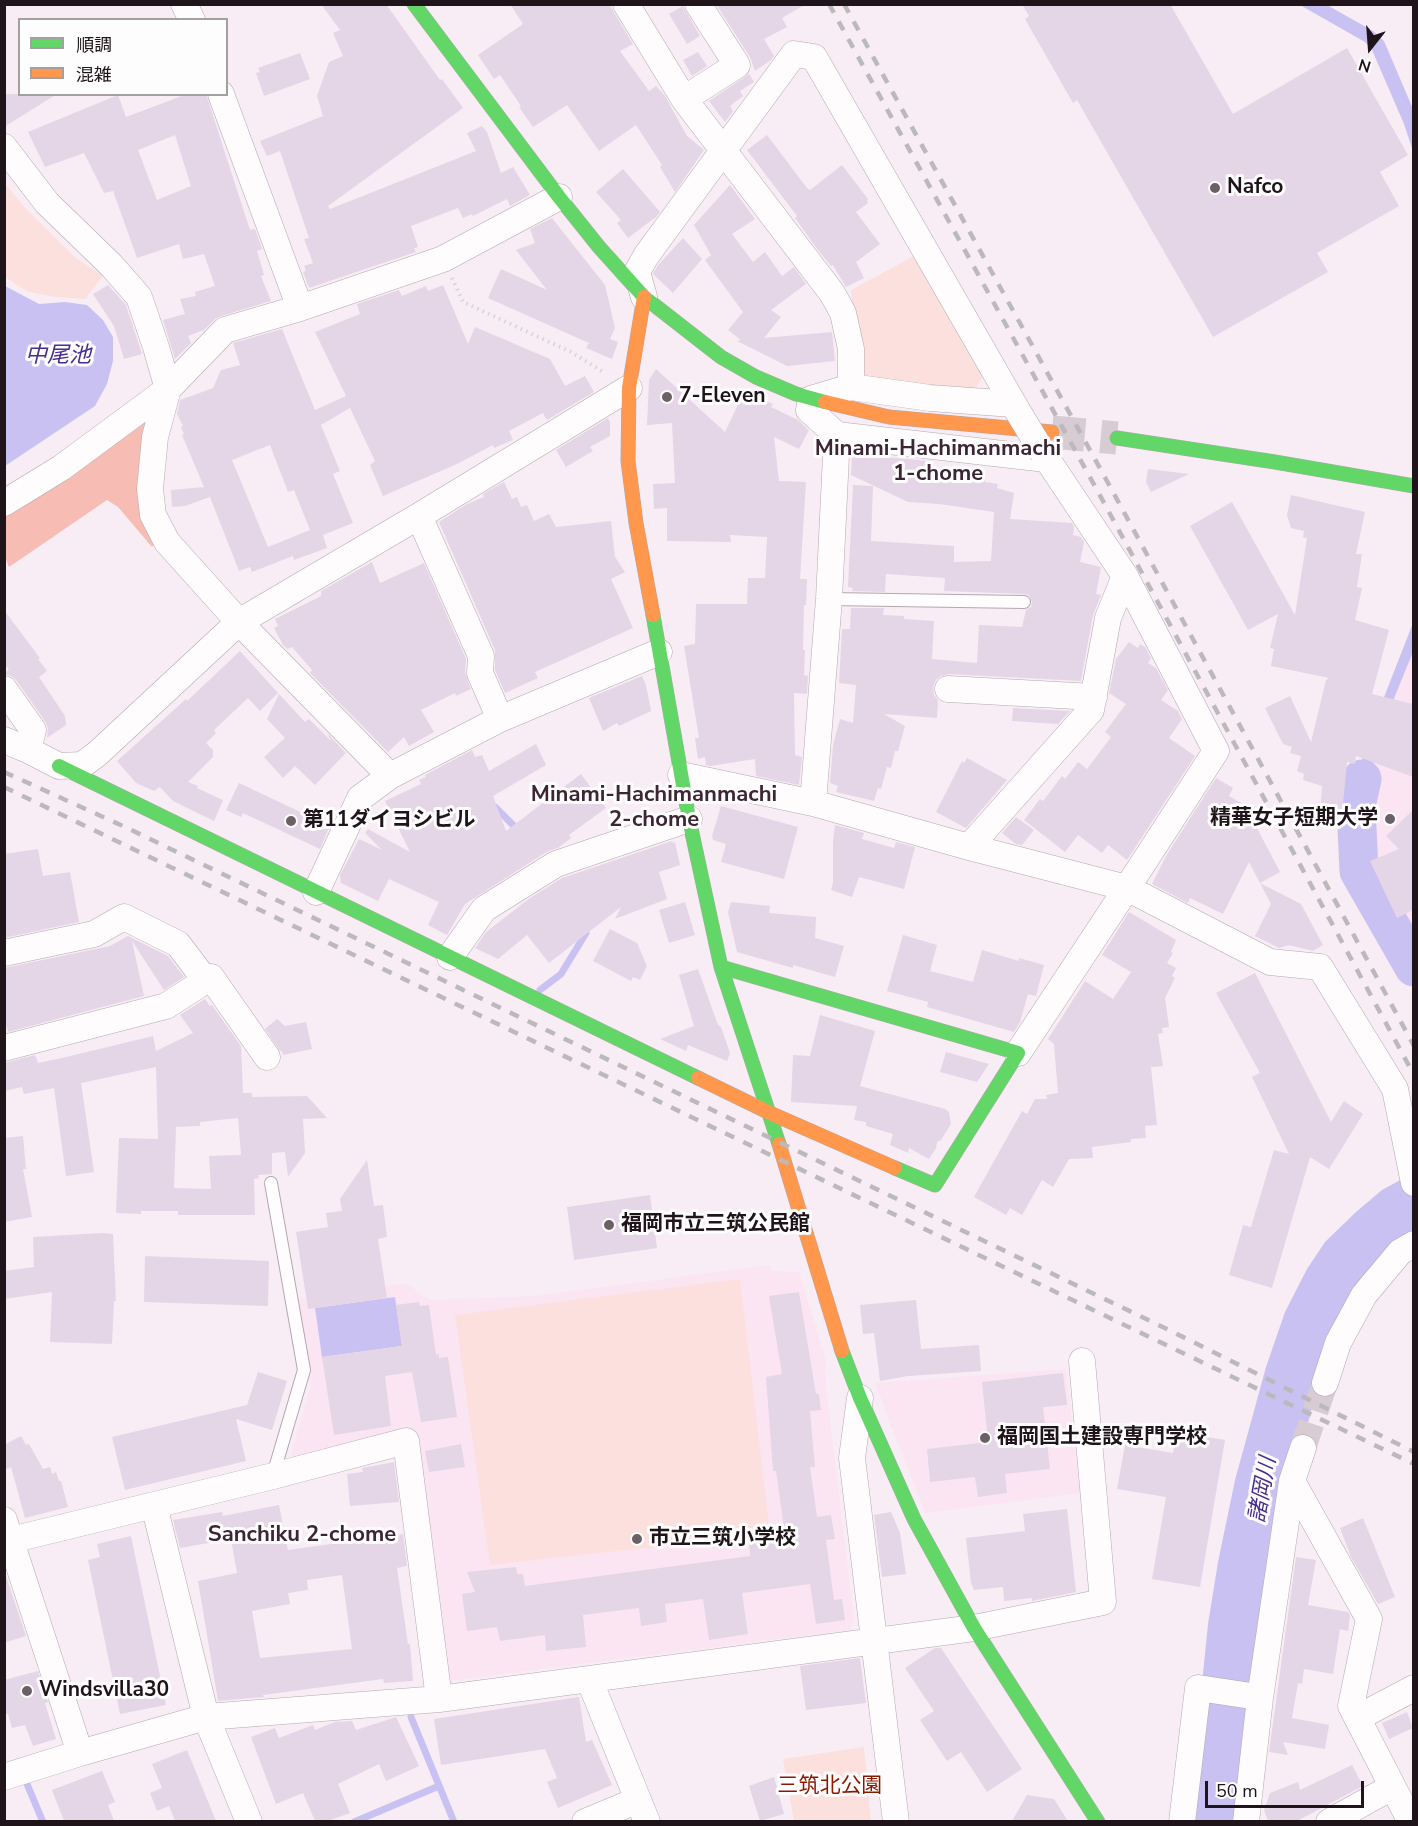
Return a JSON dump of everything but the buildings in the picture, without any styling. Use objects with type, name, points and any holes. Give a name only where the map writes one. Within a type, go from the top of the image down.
[{"type":"street","points":[[184,4],[191,18]]},
{"type":"street","points":[[414,4],[559,197],[644,297],[721,357],[756,377],[811,399],[1047,448]]},
{"type":"street","points":[[626,4],[684,99],[832,293],[843,313],[851,349],[851,387]]},
{"type":"street","points":[[684,99],[737,65],[698,4]]},
{"type":"street","points":[[4,740],[770,1113],[935,1185],[1018,1053],[1216,751],[1125,576],[1047,448],[1015,407],[814,57],[794,54],[637,272],[644,297],[629,388],[628,461],[636,523],[688,819],[721,967],[770,1113],[841,1348],[860,1398],[914,1519],[974,1628],[1098,1821]]},
{"type":"street","points":[[222,96],[300,308]]},
{"type":"street","points":[[4,147],[47,203],[112,266],[139,297],[168,389],[155,437],[150,489],[153,515],[167,542],[238,622],[390,776]]},
{"type":"street","points":[[4,502],[61,468],[168,389],[225,330],[300,308],[443,259],[559,197]]},
{"type":"street","points":[[811,399],[851,387],[1015,407]]},
{"type":"street","points":[[58,766],[82,765],[97,754],[238,622],[629,388]]},
{"type":"street","points":[[811,399],[809,410],[837,435],[1047,448]]},
{"type":"street","points":[[813,803],[829,599],[837,435]]},
{"type":"street","points":[[1117,438],[1413,486]]},
{"type":"street","points":[[418,516],[481,656],[480,673],[500,719]]},
{"type":"street","points":[[969,848],[1091,710],[1108,618],[1125,576]]},
{"type":"street","points":[[316,892],[360,798],[390,776],[500,719],[659,652]]},
{"type":"street","points":[[4,688],[33,730],[28,750]]},
{"type":"street","points":[[948,690],[1094,697]]},
{"type":"street","points":[[681,776],[813,803],[969,848],[1127,888],[1270,962],[1320,967],[1395,1089],[1413,1183]]},
{"type":"street","points":[[450,957],[484,909],[556,864],[688,819]]},
{"type":"street","points":[[4,953],[94,934],[124,917],[178,945],[206,981]]},
{"type":"street","points":[[721,967],[1018,1053]]},
{"type":"street","points":[[4,1048],[166,1006],[211,977],[267,1057]]},
{"type":"street","points":[[1325,1383],[1338,1343],[1364,1295],[1400,1252],[1413,1244]]},
{"type":"street","points":[[4,1777],[206,1717],[439,1699],[974,1628],[1103,1602],[1082,1361]]},
{"type":"street","points":[[860,1398],[852,1458],[896,1821]]},
{"type":"street","points":[[80,1753],[8,1530],[154,1505],[406,1441],[439,1699]]},
{"type":"street","points":[[1246,1821],[1260,1698],[1292,1481],[1303,1448]]},
{"type":"street","points":[[1292,1481],[1369,1619],[1351,1706],[1411,1821]]},
{"type":"street","points":[[154,1505],[206,1717],[249,1821]]},
{"type":"street","points":[[585,1821],[643,1811],[589,1679]]},
{"type":"street","points":[[1182,1821],[1198,1688],[1258,1697]]},
{"type":"street","points":[[1357,1718],[1413,1688]]},
{"type":"street","points":[[1329,1821],[1392,1786]]},
{"type":"lane","points":[[829,599],[1024,602]]},
{"type":"lane","points":[[272,1183],[304,1370],[273,1476]]},
{"type":"path","points":[[443,259],[463,302],[571,352],[629,388]]},
{"type":"shaded area","points":[[152,408],[158,541],[152,547],[118,507],[107,500],[9,567],[5,557],[5,512]]},
{"type":"shaded area","name":"精華女子短期大学","points":[[1413,652],[1413,954],[1367,849],[1367,788],[1386,718]]},
{"type":"shaded area","name":"市立三筑小学校","points":[[769,1265],[772,1271],[799,1272],[826,1360],[825,1376],[854,1619],[850,1630],[449,1681],[414,1431],[293,1460],[291,1453],[311,1386],[299,1299],[406,1283],[429,1300],[536,1296]]},
{"type":"shaded area","name":"福岡国土建設専門学校","points":[[1066,1369],[1080,1493],[925,1513],[875,1383]]},
{"type":"green space","points":[[5,184],[27,210],[76,258],[103,276],[85,299],[28,292],[5,277]]},
{"type":"green space","points":[[916,255],[984,374],[973,393],[861,378],[851,290]]},
{"type":"green space","points":[[740,1279],[770,1534],[490,1565],[455,1315]]},
{"type":"green space","name":"三筑北公園","points":[[864,1747],[871,1821],[794,1821],[783,1759]]},
{"type":"water","points":[[1300,5],[1327,5],[1373,31],[1384,41],[1413,109],[1413,151],[1404,124],[1372,50],[1365,42]]},
{"type":"water","name":"中尾池","points":[[5,286],[39,304],[65,302],[87,305],[103,320],[113,337],[113,361],[107,384],[95,406],[5,466]]},
{"type":"water","points":[[1413,623],[1413,652],[1386,718],[1368,781],[1356,777],[1377,715]]},
{"type":"water","points":[[1413,1173],[1413,1233],[1333,1330],[1282,1519],[1241,1821],[1188,1822],[1208,1624],[1218,1562],[1235,1480],[1266,1367],[1285,1312],[1307,1269],[1325,1242],[1382,1190]]},
{"type":"water","points":[[395,1297],[402,1346],[322,1357],[315,1308]]},
{"type":"waterway","name":"諸岡川","points":[[1362,779],[1356,806],[1359,871],[1414,967]]},
{"type":"waterway","points":[[495,807],[519,831]]},
{"type":"waterway","points":[[540,990],[561,974],[586,933],[582,930]]},
{"type":"waterway","points":[[411,1717],[454,1822]]},
{"type":"waterway","points":[[27,1784],[43,1822]]},
{"type":"waterway","points":[[354,1822],[439,1786]]},
{"type":"tunnel","points":[[1052,432],[1117,438]]},
{"type":"tunnel","points":[[1303,1448],[1325,1383]]},
{"type":"railway","points":[[829,4],[1097,490],[1414,1075]]},
{"type":"railway","points":[[844,4],[1107,481],[1414,1046]]},
{"type":"railway","points":[[4,772],[123,826],[1171,1331],[1414,1452]]},
{"type":"railway","points":[[4,787],[1414,1464]]},
{"type":"traffic: fast","points":[[414,4],[559,197],[599,247],[644,297],[721,357],[756,377],[796,394],[825,402]]},
{"type":"traffic: fast","points":[[1117,438],[1414,486]]},
{"type":"traffic: fast","points":[[653,615],[689,819],[721,967],[779,1144]]},
{"type":"traffic: fast","points":[[59,766],[698,1078]]},
{"type":"traffic: fast","points":[[721,967],[1018,1053],[935,1185],[895,1168]]},
{"type":"traffic: fast","points":[[842,1351],[860,1398],[914,1519],[974,1628],[1098,1822]]},
{"type":"traffic: slow","points":[[644,297],[629,388],[628,461],[636,523],[653,615]]},
{"type":"traffic: slow","points":[[825,402],[889,417],[1052,432]]},
{"type":"traffic: slow","points":[[698,1078],[770,1113],[895,1168]]},
{"type":"traffic: slow","points":[[779,1144],[842,1351]]},
{"type":"place","name":"Nafco","points":[[1215,188]]},
{"type":"place","name":"7-Eleven","points":[[667,397]]},
{"type":"place","name":"精華女子短期大学","points":[[1390,819]]},
{"type":"place","name":"第11ダイヨシビル","points":[[291,821]]},
{"type":"place","name":"福岡市立三筑公民館","points":[[609,1225]]},
{"type":"place","name":"福岡国土建設専門学校","points":[[985,1438]]},
{"type":"place","name":"市立三筑小学校","points":[[637,1539]]},
{"type":"place","name":"Windsvilla30","points":[[27,1691]]},
{"type":"district","name":"Minami-Hachimanmachi 1-chome","points":[[938,462]]},
{"type":"district","name":"Minami-Hachimanmachi 2-chome","points":[[654,808]]},
{"type":"district","name":"Sanchiku 2-chome","points":[[302,1536]]}]
